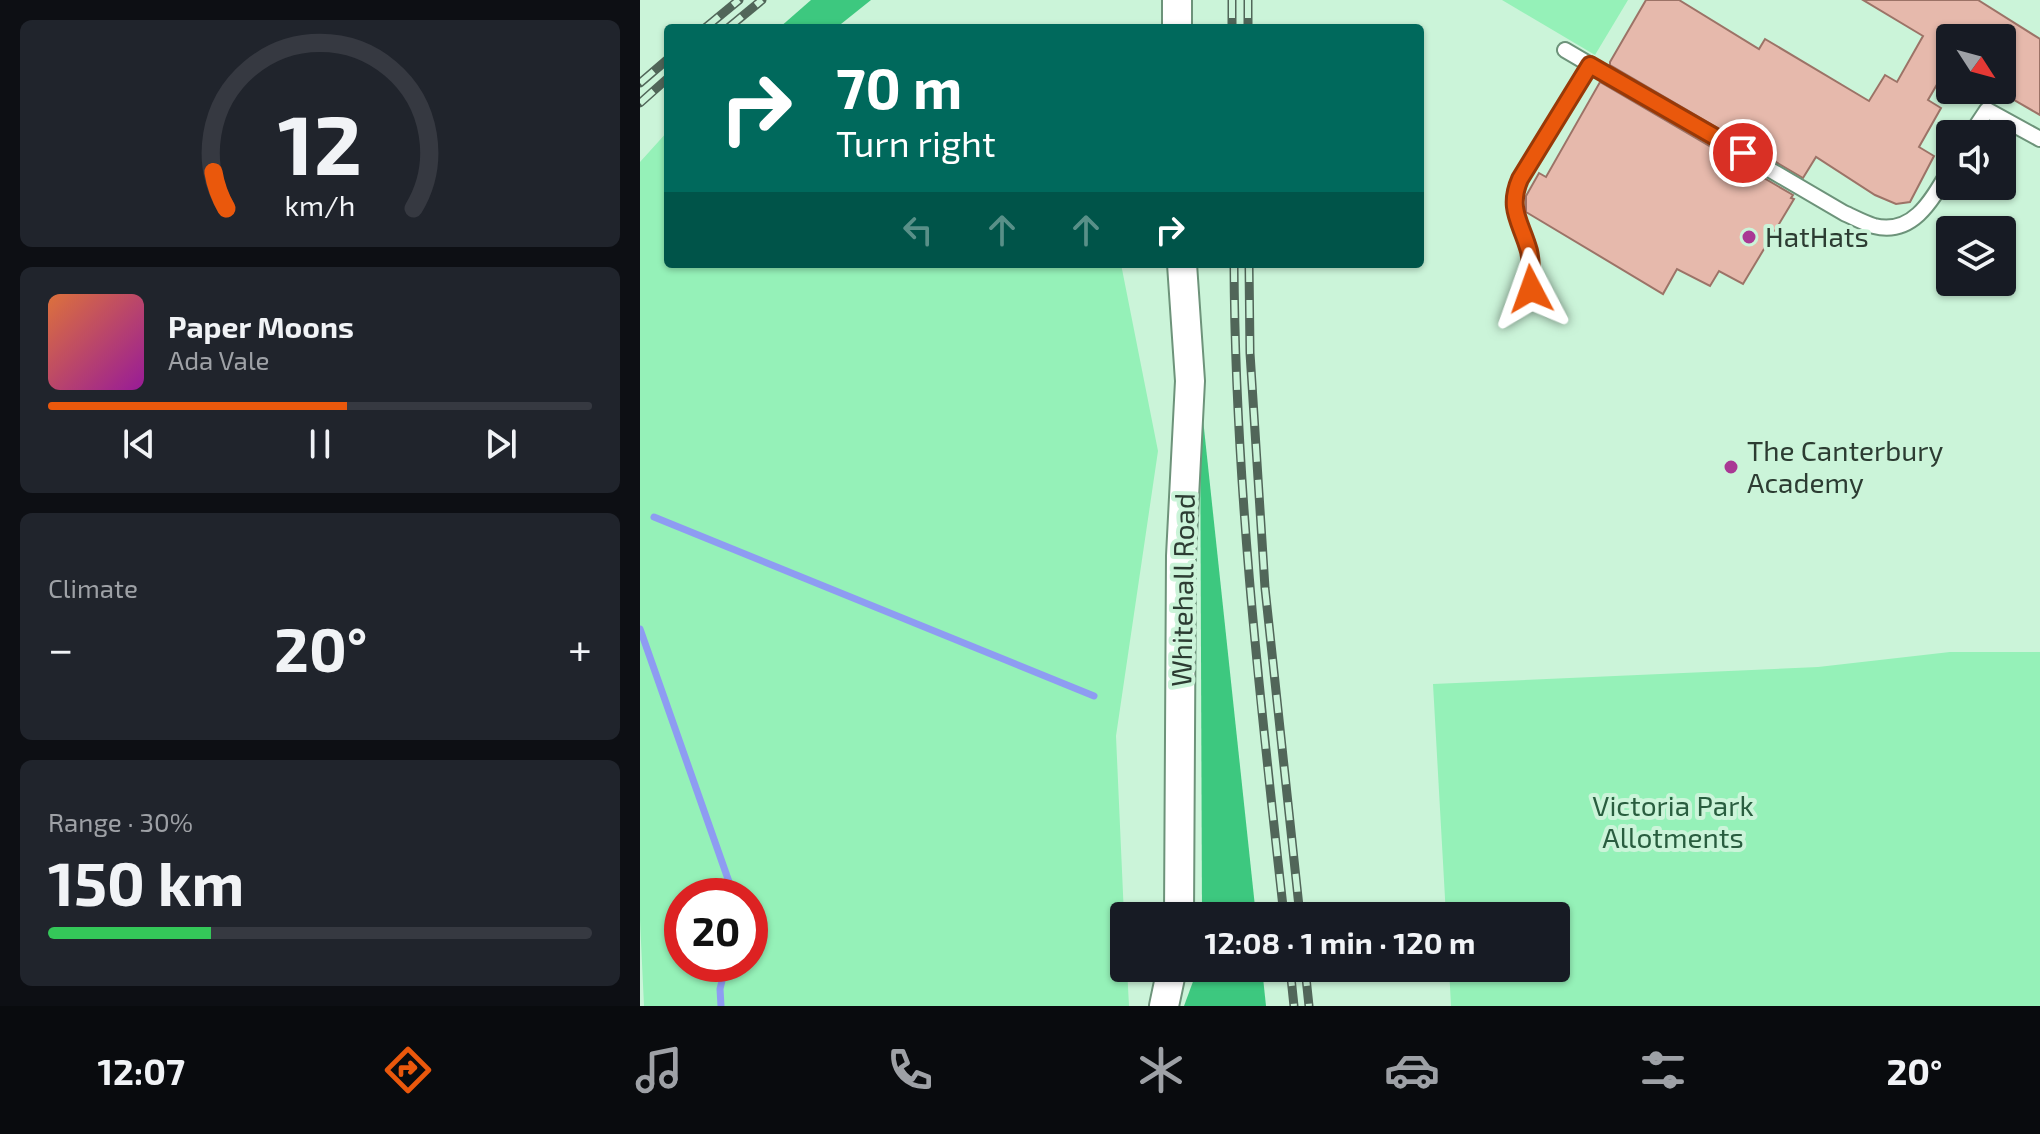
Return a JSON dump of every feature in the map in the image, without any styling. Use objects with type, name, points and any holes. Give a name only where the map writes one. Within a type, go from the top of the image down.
[{"type":"street","points":[[1177,0],[1177,24]]},
{"type":"street","name":"Whitehall Road","points":[[1179,902],[1181,556],[1190,381],[1182,268]]},
{"type":"street","points":[[1164,1006],[1169,982]]},
{"type":"lane","points":[[1565,50],[1844,213],[1873,226],[1897,228],[1920,214],[1936,190]]},
{"type":"lane","points":[[1531,289],[1531,262],[1513,206],[1514,193],[1590,65]]},
{"type":"lane","points":[[1980,120],[1987,110],[2005,120]]},
{"type":"lane","points":[[2016,126],[2040,139]]},
{"type":"green space","points":[[811,0],[871,0],[841,24],[784,24]]},
{"type":"green space","points":[[1502,0],[1628,0],[1595,55]]},
{"type":"green space","points":[[664,135],[664,268],[1122,268],[1158,451],[1116,736],[1123,902],[1110,902],[1110,982],[1128,982],[1129,1006],[644,1006],[640,920],[640,162]]},
{"type":"green space","points":[[1200,391],[1255,902],[1202,902]]},
{"type":"green space","name":"Victoria Park Allotments","points":[[1950,652],[2040,652],[2040,1006],[1451,1006],[1450,982],[1570,982],[1570,902],[1445,902],[1433,684],[1818,667]]},
{"type":"green space","points":[[1193,982],[1263,982],[1266,1006],[1184,1006]]},
{"type":"building","points":[[1646,0],[1679,0],[1759,49],[1765,39],[1869,101],[1885,75],[1897,82],[1923,36],[1863,0],[1978,0],[2040,39],[2040,115],[2016,101],[2016,24],[1936,24],[1936,86],[1928,100],[1941,108],[1919,147],[1934,156],[1910,202],[1896,204],[1875,195],[1816,157],[1803,178],[1610,65]]},
{"type":"building","points":[[1600,82],[1793,195],[1791,198],[1794,199],[1743,284],[1719,271],[1710,286],[1677,269],[1663,294],[1526,212],[1526,196],[1539,173],[1546,177]]},
{"type":"waterway","points":[[654,517],[1094,696]]},
{"type":"waterway","points":[[640,629],[728,878]]},
{"type":"waterway","points":[[721,1006],[722,982]]},
{"type":"railway","points":[[710,24],[739,0]]},
{"type":"railway","points":[[733,24],[762,0]]},
{"type":"railway","points":[[1232,0],[1232,24]]},
{"type":"railway","points":[[1248,0],[1248,24]]},
{"type":"railway","points":[[640,83],[664,62]]},
{"type":"railway","points":[[640,103],[664,82]]},
{"type":"railway","points":[[1234,268],[1244,509],[1283,902]]},
{"type":"railway","points":[[1249,268],[1250,353],[1265,588],[1299,902]]},
{"type":"railway","points":[[1291,982],[1294,1006]]},
{"type":"railway","points":[[1306,982],[1309,1006]]},
{"type":"place","name":"HatHats","points":[[1749,237]]},
{"type":"place","name":"The Canterbury Academy","points":[[1731,467]]},
{"type":"route","points":[[1531,289],[1531,262],[1513,206],[1514,193],[1590,65],[1743,153]]}]
